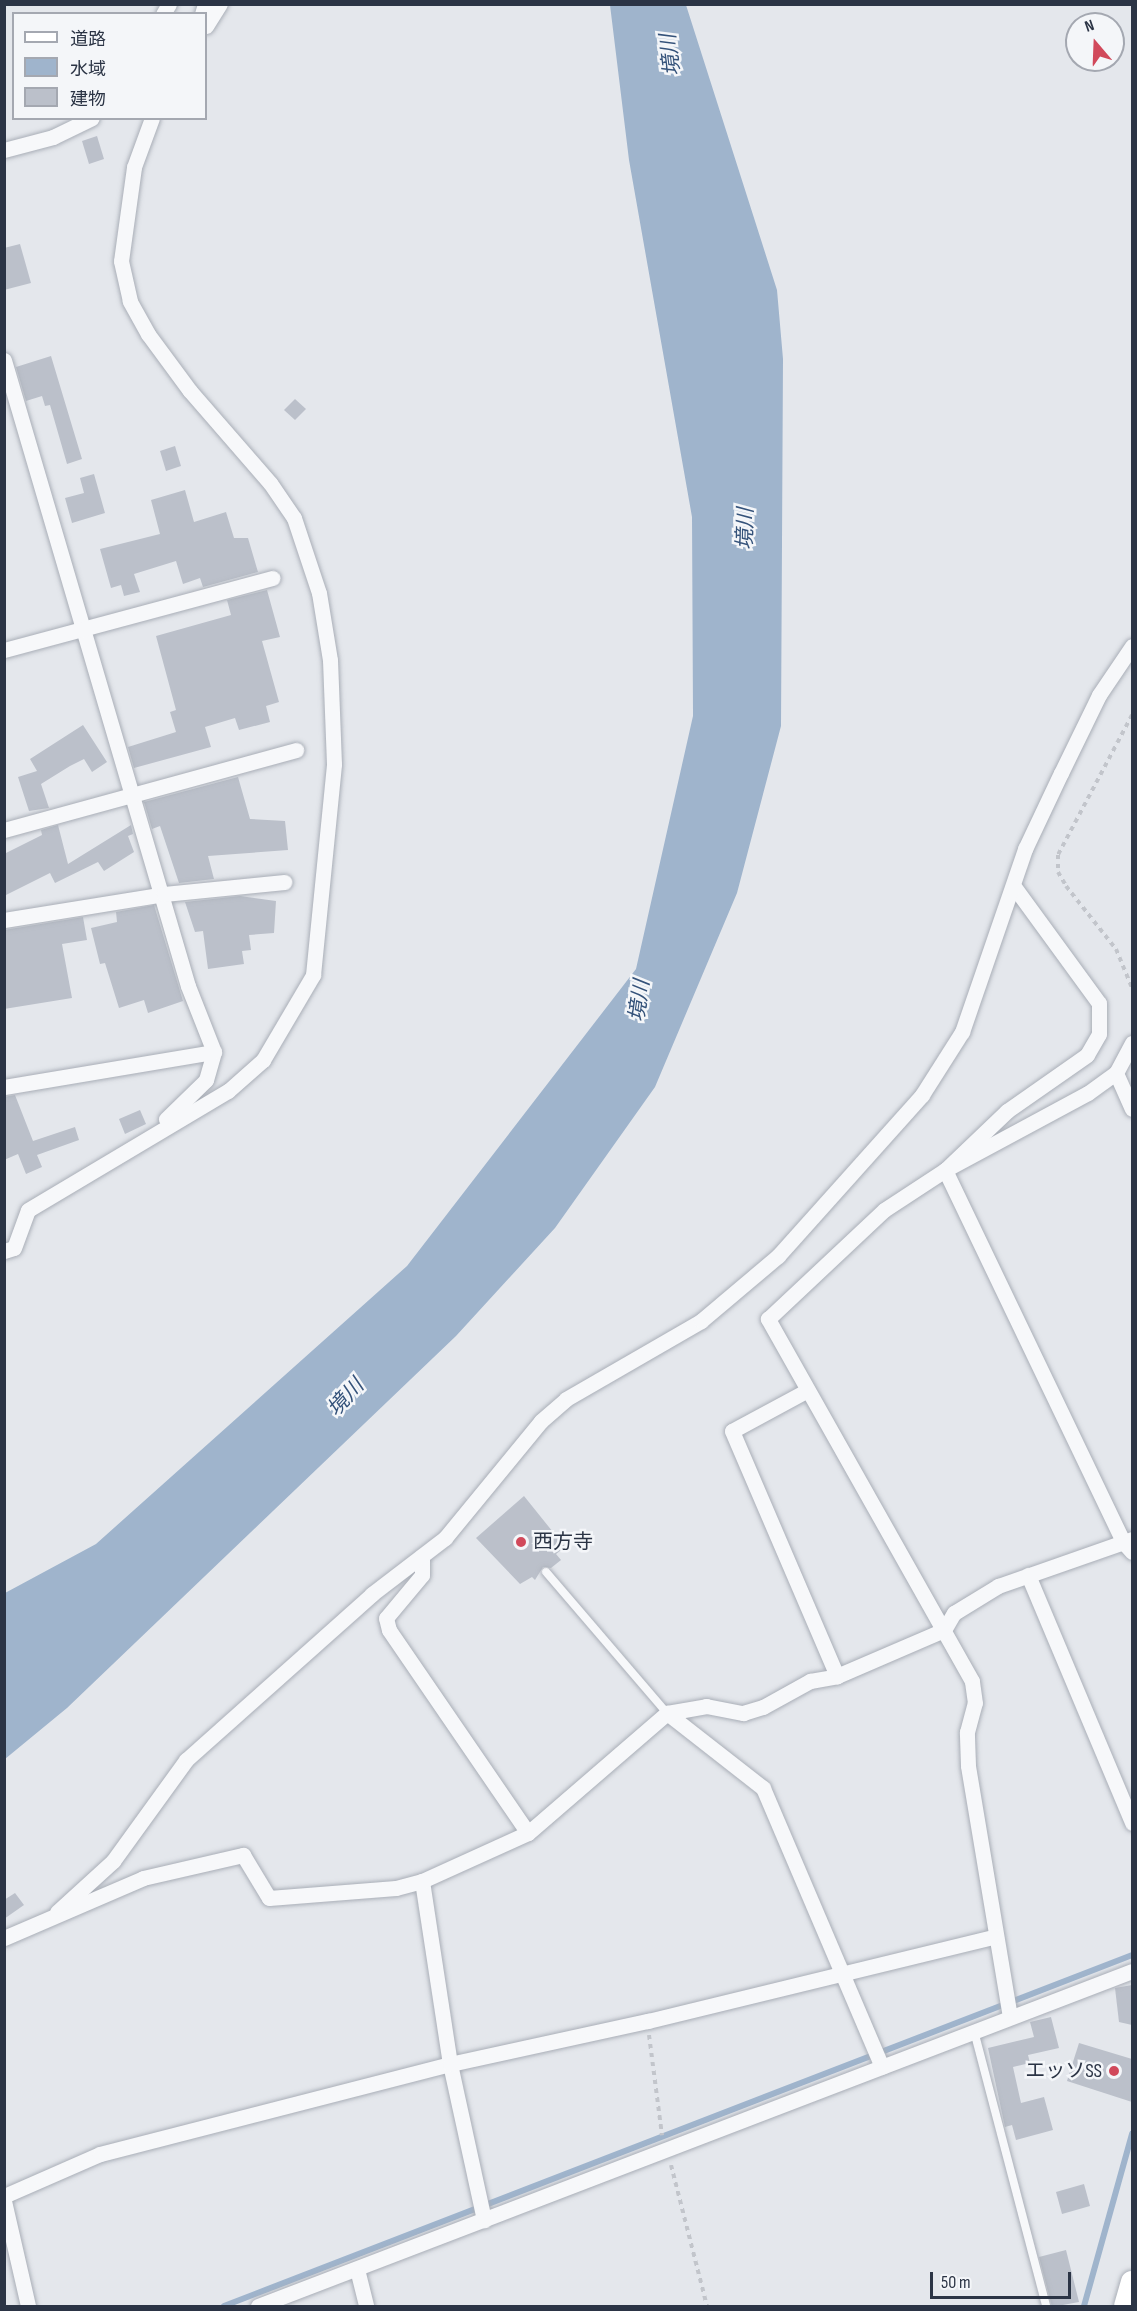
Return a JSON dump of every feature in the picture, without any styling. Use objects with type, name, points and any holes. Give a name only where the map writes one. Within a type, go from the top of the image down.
[{"type":"main road","points":[[1125,2307],[1132,2282]]},
{"type":"street","points":[[207,24],[220,4]]},
{"type":"street","points":[[4,150],[53,137],[88,120]]},
{"type":"street","points":[[4,1251],[14,1248],[28,1210],[153,1132],[228,1091],[263,1060],[313,975],[334,764],[330,660],[319,592],[294,518],[270,483],[190,391],[148,334],[130,301],[121,261],[134,167],[151,120]]},
{"type":"street","points":[[4,360],[164,894],[188,986],[214,1052],[206,1080],[153,1132]]},
{"type":"street","points":[[4,650],[273,578]]},
{"type":"street","points":[[57,1912],[113,1861],[186,1760],[372,1594],[422,1556],[469,1513],[541,1421],[566,1399],[701,1321],[778,1256],[922,1095],[962,1032],[1015,888],[1025,849],[1100,695],[1132,645]]},
{"type":"street","points":[[4,830],[296,750]]},
{"type":"street","points":[[4,920],[164,894],[284,882]]},
{"type":"street","points":[[945,1170],[1007,1111],[1087,1055],[1099,1034],[1099,1003],[1015,888]]},
{"type":"street","points":[[1010,2017],[968,1765],[967,1732],[975,1703],[972,1681],[806,1391],[768,1319],[884,1210],[945,1170],[1116,1073],[1132,1043]]},
{"type":"street","points":[[4,1087],[214,1052]]},
{"type":"street","points":[[1116,1073],[1132,1109]]},
{"type":"street","points":[[4,1938],[57,1912],[143,1878],[243,1855],[269,1898],[396,1888],[422,1881],[528,1833],[667,1713],[706,1706],[743,1713],[763,1707],[810,1681],[837,1676],[944,1630],[954,1613],[998,1586],[1130,1544],[945,1170]]},
{"type":"street","points":[[806,1391],[732,1431],[837,1676]]},
{"type":"street","points":[[422,1556],[422,1575],[386,1618],[389,1630],[528,1833]]},
{"type":"street","points":[[1028,1575],[1132,1823]]},
{"type":"street","points":[[667,1713],[763,1788],[845,1974],[882,2067]]},
{"type":"street","points":[[422,1881],[450,2064],[483,2220]]},
{"type":"street","points":[[28,2307],[4,2199],[100,2154],[450,2064],[845,1974],[996,1936]]},
{"type":"street","points":[[258,2307],[1132,1971]]},
{"type":"street","points":[[357,2269],[366,2307]]},
{"type":"lane","points":[[546,1572],[667,1713]]},
{"type":"lane","points":[[974,2031],[1046,2307]]},
{"type":"path","points":[[1132,715],[1058,855],[1058,872],[1066,886],[1116,949],[1132,988]]},
{"type":"water","name":"境川","points":[[610,5],[686,5],[777,290],[783,359],[781,726],[737,893],[655,1087],[555,1228],[456,1336],[67,1708],[5,1759],[5,1593],[96,1544],[407,1266],[636,969],[693,716],[692,517],[629,160]]},
{"type":"building","points":[[97,136],[104,159],[89,164],[82,141]]},
{"type":"building","points":[[20,244],[31,283],[4,290],[4,248]]},
{"type":"building","points":[[51,356],[82,459],[67,464],[50,405],[45,406],[42,396],[26,401],[16,367]]},
{"type":"building","points":[[295,399],[306,409],[295,420],[284,410]]},
{"type":"building","points":[[175,446],[181,466],[166,471],[160,451]]},
{"type":"building","points":[[94,474],[105,513],[72,523],[65,498],[84,493],[80,478]]},
{"type":"building","points":[[185,490],[194,522],[226,512],[234,538],[248,538],[258,572],[203,587],[200,578],[183,584],[176,561],[134,574],[140,592],[124,596],[121,585],[111,588],[100,549],[160,534],[151,500]]},
{"type":"building","points":[[267,590],[280,637],[262,641],[279,702],[266,706],[270,722],[239,730],[235,718],[205,727],[211,747],[134,768],[128,747],[176,732],[170,712],[176,710],[156,636],[231,615],[227,600]]},
{"type":"building","points":[[83,725],[107,762],[92,772],[84,759],[41,784],[49,808],[29,811],[18,777],[37,771],[30,759]]},
{"type":"building","points":[[238,777],[250,819],[285,821],[288,850],[208,856],[214,879],[179,883],[160,826],[152,829],[144,802]]},
{"type":"building","points":[[58,825],[68,864],[131,825],[133,834],[128,836],[134,852],[104,871],[98,862],[55,883],[50,873],[4,896],[4,854],[42,835],[41,830]]},
{"type":"building","points":[[240,896],[276,901],[274,933],[249,935],[251,950],[242,951],[244,964],[208,969],[203,931],[195,932],[185,902]]},
{"type":"building","points":[[154,905],[183,1001],[148,1013],[144,1000],[119,1008],[105,963],[100,964],[91,928],[117,922],[116,912]]},
{"type":"building","points":[[83,917],[87,940],[62,944],[72,998],[4,1009],[4,930]]},
{"type":"building","points":[[15,1095],[33,1141],[75,1127],[79,1140],[37,1155],[42,1167],[26,1174],[18,1154],[4,1160],[4,1097]]},
{"type":"building","points":[[140,1110],[146,1124],[125,1134],[119,1119]]},
{"type":"building","name":"西方寺","points":[[524,1496],[565,1547],[556,1554],[561,1560],[551,1568],[543,1567],[535,1580],[532,1577],[520,1584],[476,1538]]},
{"type":"building","points":[[15,1893],[24,1905],[4,1919],[4,1900]]},
{"type":"building","points":[[1132,1985],[1132,2025],[1119,2022],[1115,1988]]},
{"type":"building","points":[[1051,2017],[1059,2048],[1028,2055],[1030,2063],[1013,2067],[1021,2103],[1044,2097],[1053,2130],[1016,2140],[1012,2125],[1005,2127],[988,2048],[1034,2037],[1030,2022]]},
{"type":"building","points":[[1079,2043],[1132,2059],[1132,2102],[1067,2081]]},
{"type":"building","points":[[1084,2184],[1090,2206],[1062,2214],[1056,2192]]},
{"type":"building","points":[[1066,2250],[1079,2302],[1052,2307],[1039,2257]]},
{"type":"waterway","points":[[224,2306],[1132,1955]]},
{"type":"waterway","points":[[1084,2306],[1132,2134]]},
{"type":"place","name":"西方寺","points":[[521,1542]]},
{"type":"place","name":"エッソSS","points":[[1114,2071]]}]
